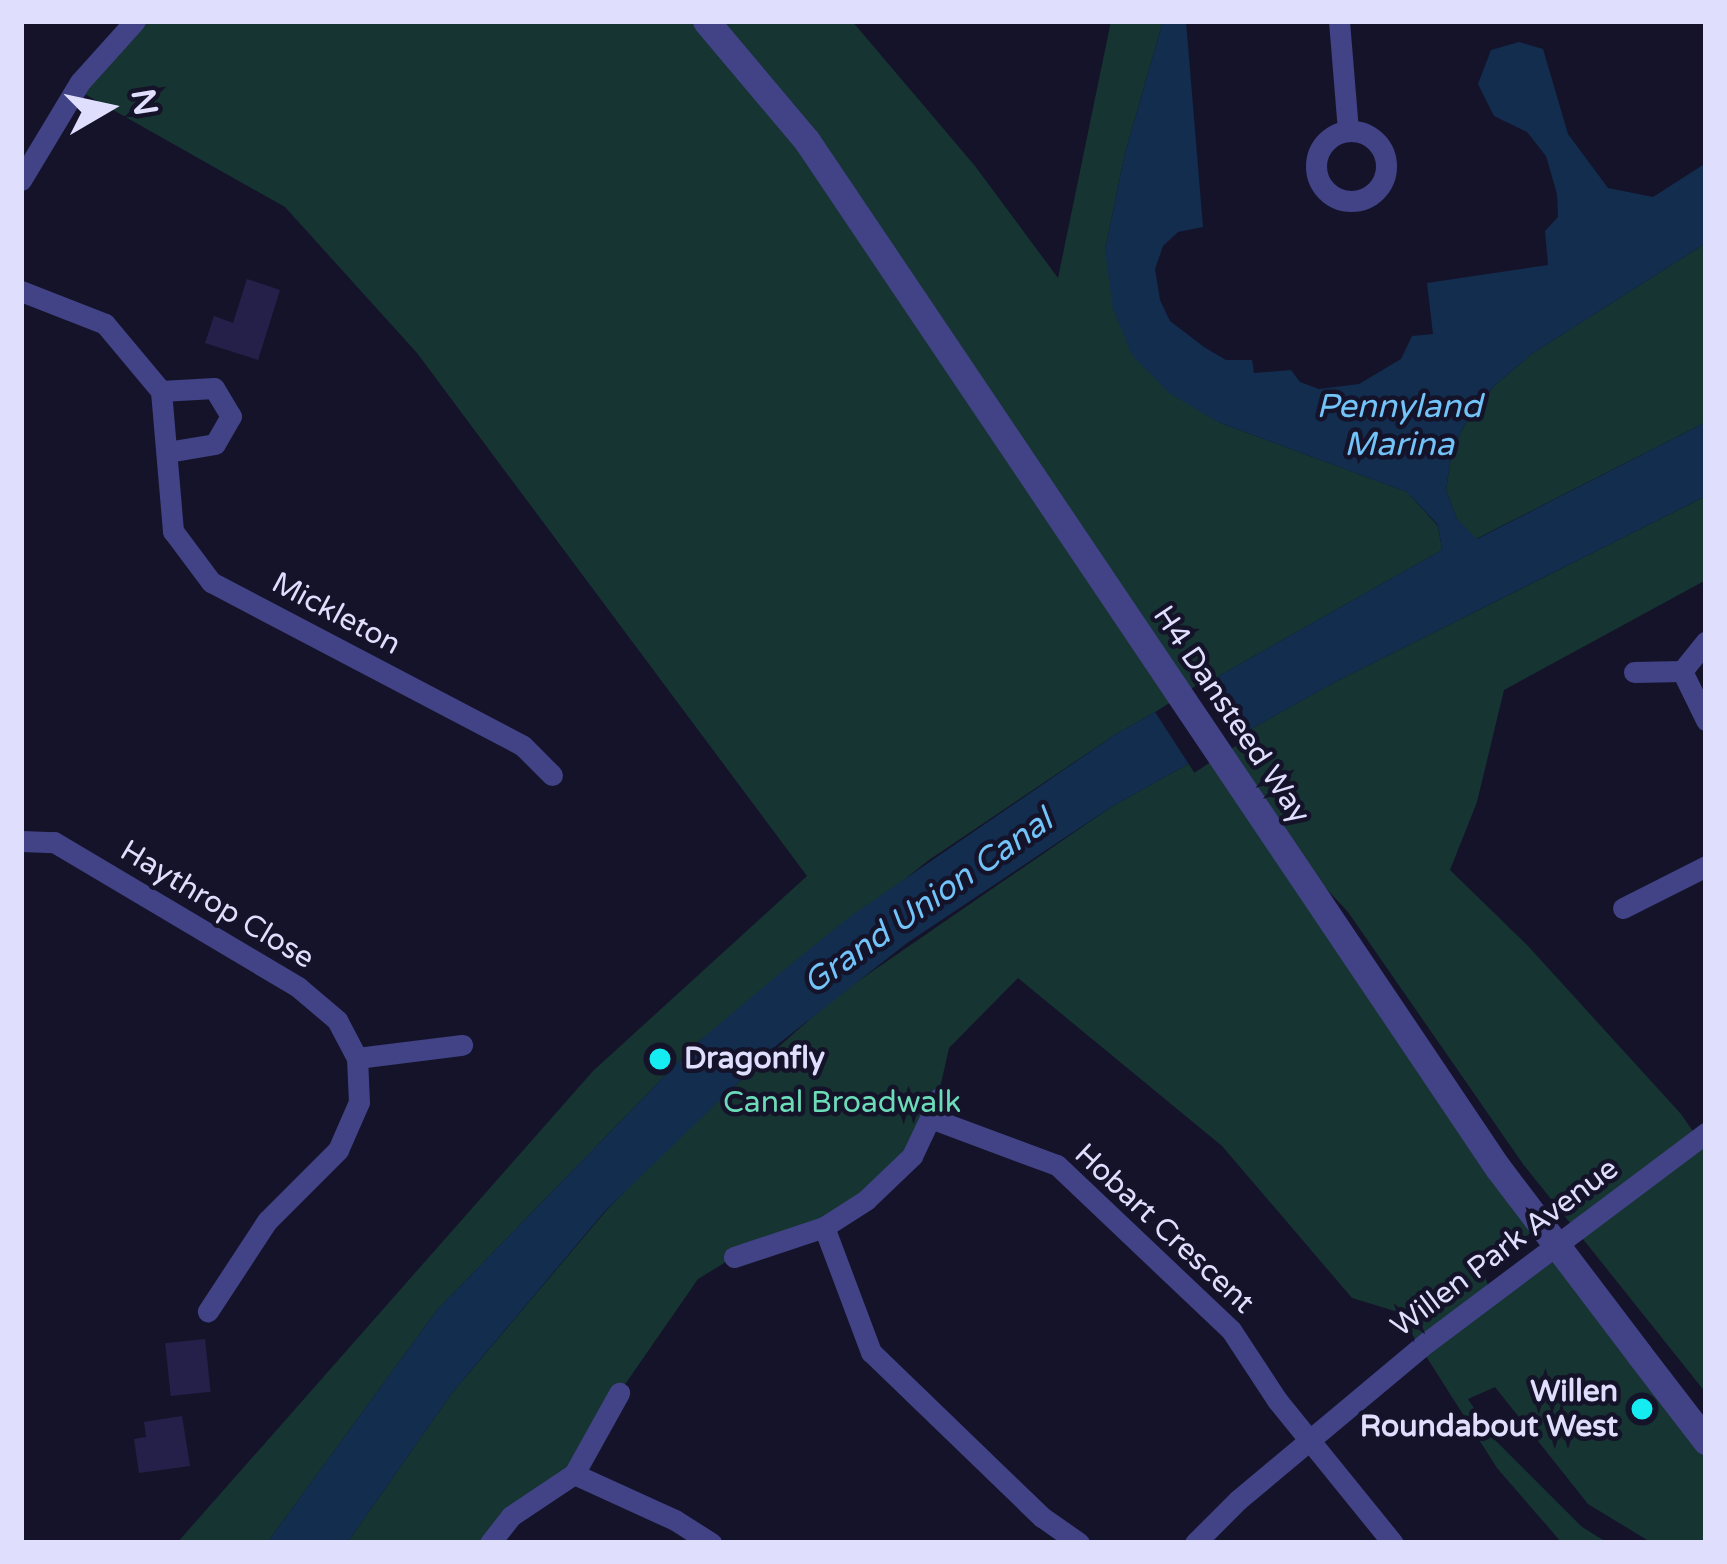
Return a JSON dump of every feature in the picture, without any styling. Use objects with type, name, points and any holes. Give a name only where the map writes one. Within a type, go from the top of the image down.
[{"type":"street","points":[[21,180],[80,82],[135,21]]},
{"type":"street","name":"H4 Dansteed Way","points":[[706,21],[807,141],[1498,1168],[1706,1441]]},
{"type":"street","points":[[1339,21],[1348,130]]},
{"type":"street","points":[[21,291],[105,324],[161,391],[214,388],[231,416],[215,445],[167,452]]},
{"type":"street","name":"Mickleton","points":[[161,391],[173,531],[211,582],[523,746],[551,775]]},
{"type":"street","points":[[1682,671],[1706,640]]},
{"type":"street","points":[[1634,671],[1682,671]]},
{"type":"street","points":[[1682,671],[1706,720]]},
{"type":"street","name":"Haythrop Close","points":[[21,841],[54,842],[298,987],[337,1020],[357,1058]]},
{"type":"street","points":[[1623,908],[1706,866]]},
{"type":"street","points":[[208,1311],[267,1221],[338,1150],[359,1102],[357,1058],[462,1045]]},
{"type":"street","name":"Hobart Crescent","points":[[734,1257],[824,1227],[866,1200],[912,1156],[936,1108],[1057,1165],[1231,1330],[1310,1440],[1393,1543]]},
{"type":"street","name":"Willen Park Avenue","points":[[1195,1543],[1432,1339],[1698,1139]]},
{"type":"street","points":[[824,1227],[871,1352],[1042,1517],[1079,1543]]},
{"type":"street","points":[[490,1543],[512,1516],[574,1474],[619,1394]]},
{"type":"street","points":[[574,1474],[675,1520],[711,1543]]},
{"type":"green space","points":[[135,21],[852,21],[975,166],[1058,278],[1111,21],[1163,21],[1125,153],[1105,250],[1218,422],[1407,492],[1438,526],[1442,550],[1116,734],[929,860],[697,1043],[437,1310],[267,1543],[177,1543],[593,1071],[807,876],[417,353],[285,207],[76,89]]},
{"type":"green space","points":[[1706,243],[1706,422],[1476,539],[1457,519],[1446,490],[1452,451],[1465,424],[1495,385],[1533,353]]},
{"type":"green space","name":"Canal Broadwalk","points":[[1706,496],[1706,580],[1504,690],[1477,802],[1450,870],[1528,946],[1681,1114],[1706,1150],[1706,1393],[1523,1164],[1348,912],[1262,820],[1542,1226],[1481,1265],[1491,1294],[1558,1247],[1706,1441],[1706,1543],[1652,1543],[1588,1504],[1495,1387],[1468,1399],[1495,1440],[1582,1527],[1608,1543],[1562,1543],[1497,1468],[1398,1312],[1352,1298],[1222,1146],[1018,978],[949,1048],[933,1119],[866,1200],[734,1257],[698,1279],[619,1393],[574,1474],[490,1543],[347,1543],[452,1393],[605,1212],[681,1133],[835,997],[1111,807],[1337,681]]},
{"type":"water","points":[[1163,21],[1186,21],[1203,227],[1178,232],[1163,246],[1155,269],[1160,300],[1170,321],[1226,360],[1252,360],[1254,373],[1291,370],[1300,382],[1319,389],[1359,384],[1401,359],[1412,336],[1433,334],[1427,283],[1548,265],[1545,231],[1558,217],[1557,194],[1546,156],[1527,132],[1494,116],[1478,84],[1491,50],[1519,42],[1543,49],[1568,134],[1608,188],[1653,197],[1706,163],[1706,243],[1533,353],[1495,385],[1465,424],[1452,451],[1446,490],[1457,519],[1477,539],[1706,422],[1706,496],[1337,681],[1111,807],[907,943],[777,1045],[605,1211],[452,1393],[347,1543],[267,1543],[437,1310],[697,1043],[848,918],[1116,734],[1442,550],[1438,525],[1407,492],[1218,422],[1169,393],[1132,355],[1113,309],[1105,250],[1125,153]]},
{"type":"pier","points":[[1208,678],[1247,738],[1194,773],[1155,712]]},
{"type":"building","points":[[247,279],[280,290],[258,360],[205,343],[214,316],[233,323]]},
{"type":"building","points":[[205,1339],[211,1392],[171,1396],[165,1343]]},
{"type":"building","points":[[182,1416],[190,1466],[139,1473],[134,1439],[146,1437],[144,1422]]},
{"type":"place","name":"Dragonfly","points":[[660,1059]]},
{"type":"place","name":"Willen Roundabout West","points":[[1642,1409]]},
{"type":"water label","name":"Pennyland Marina","points":[[1399,426]]},
{"type":"water label","name":"Grand Union Canal","points":[[928,902]]}]
